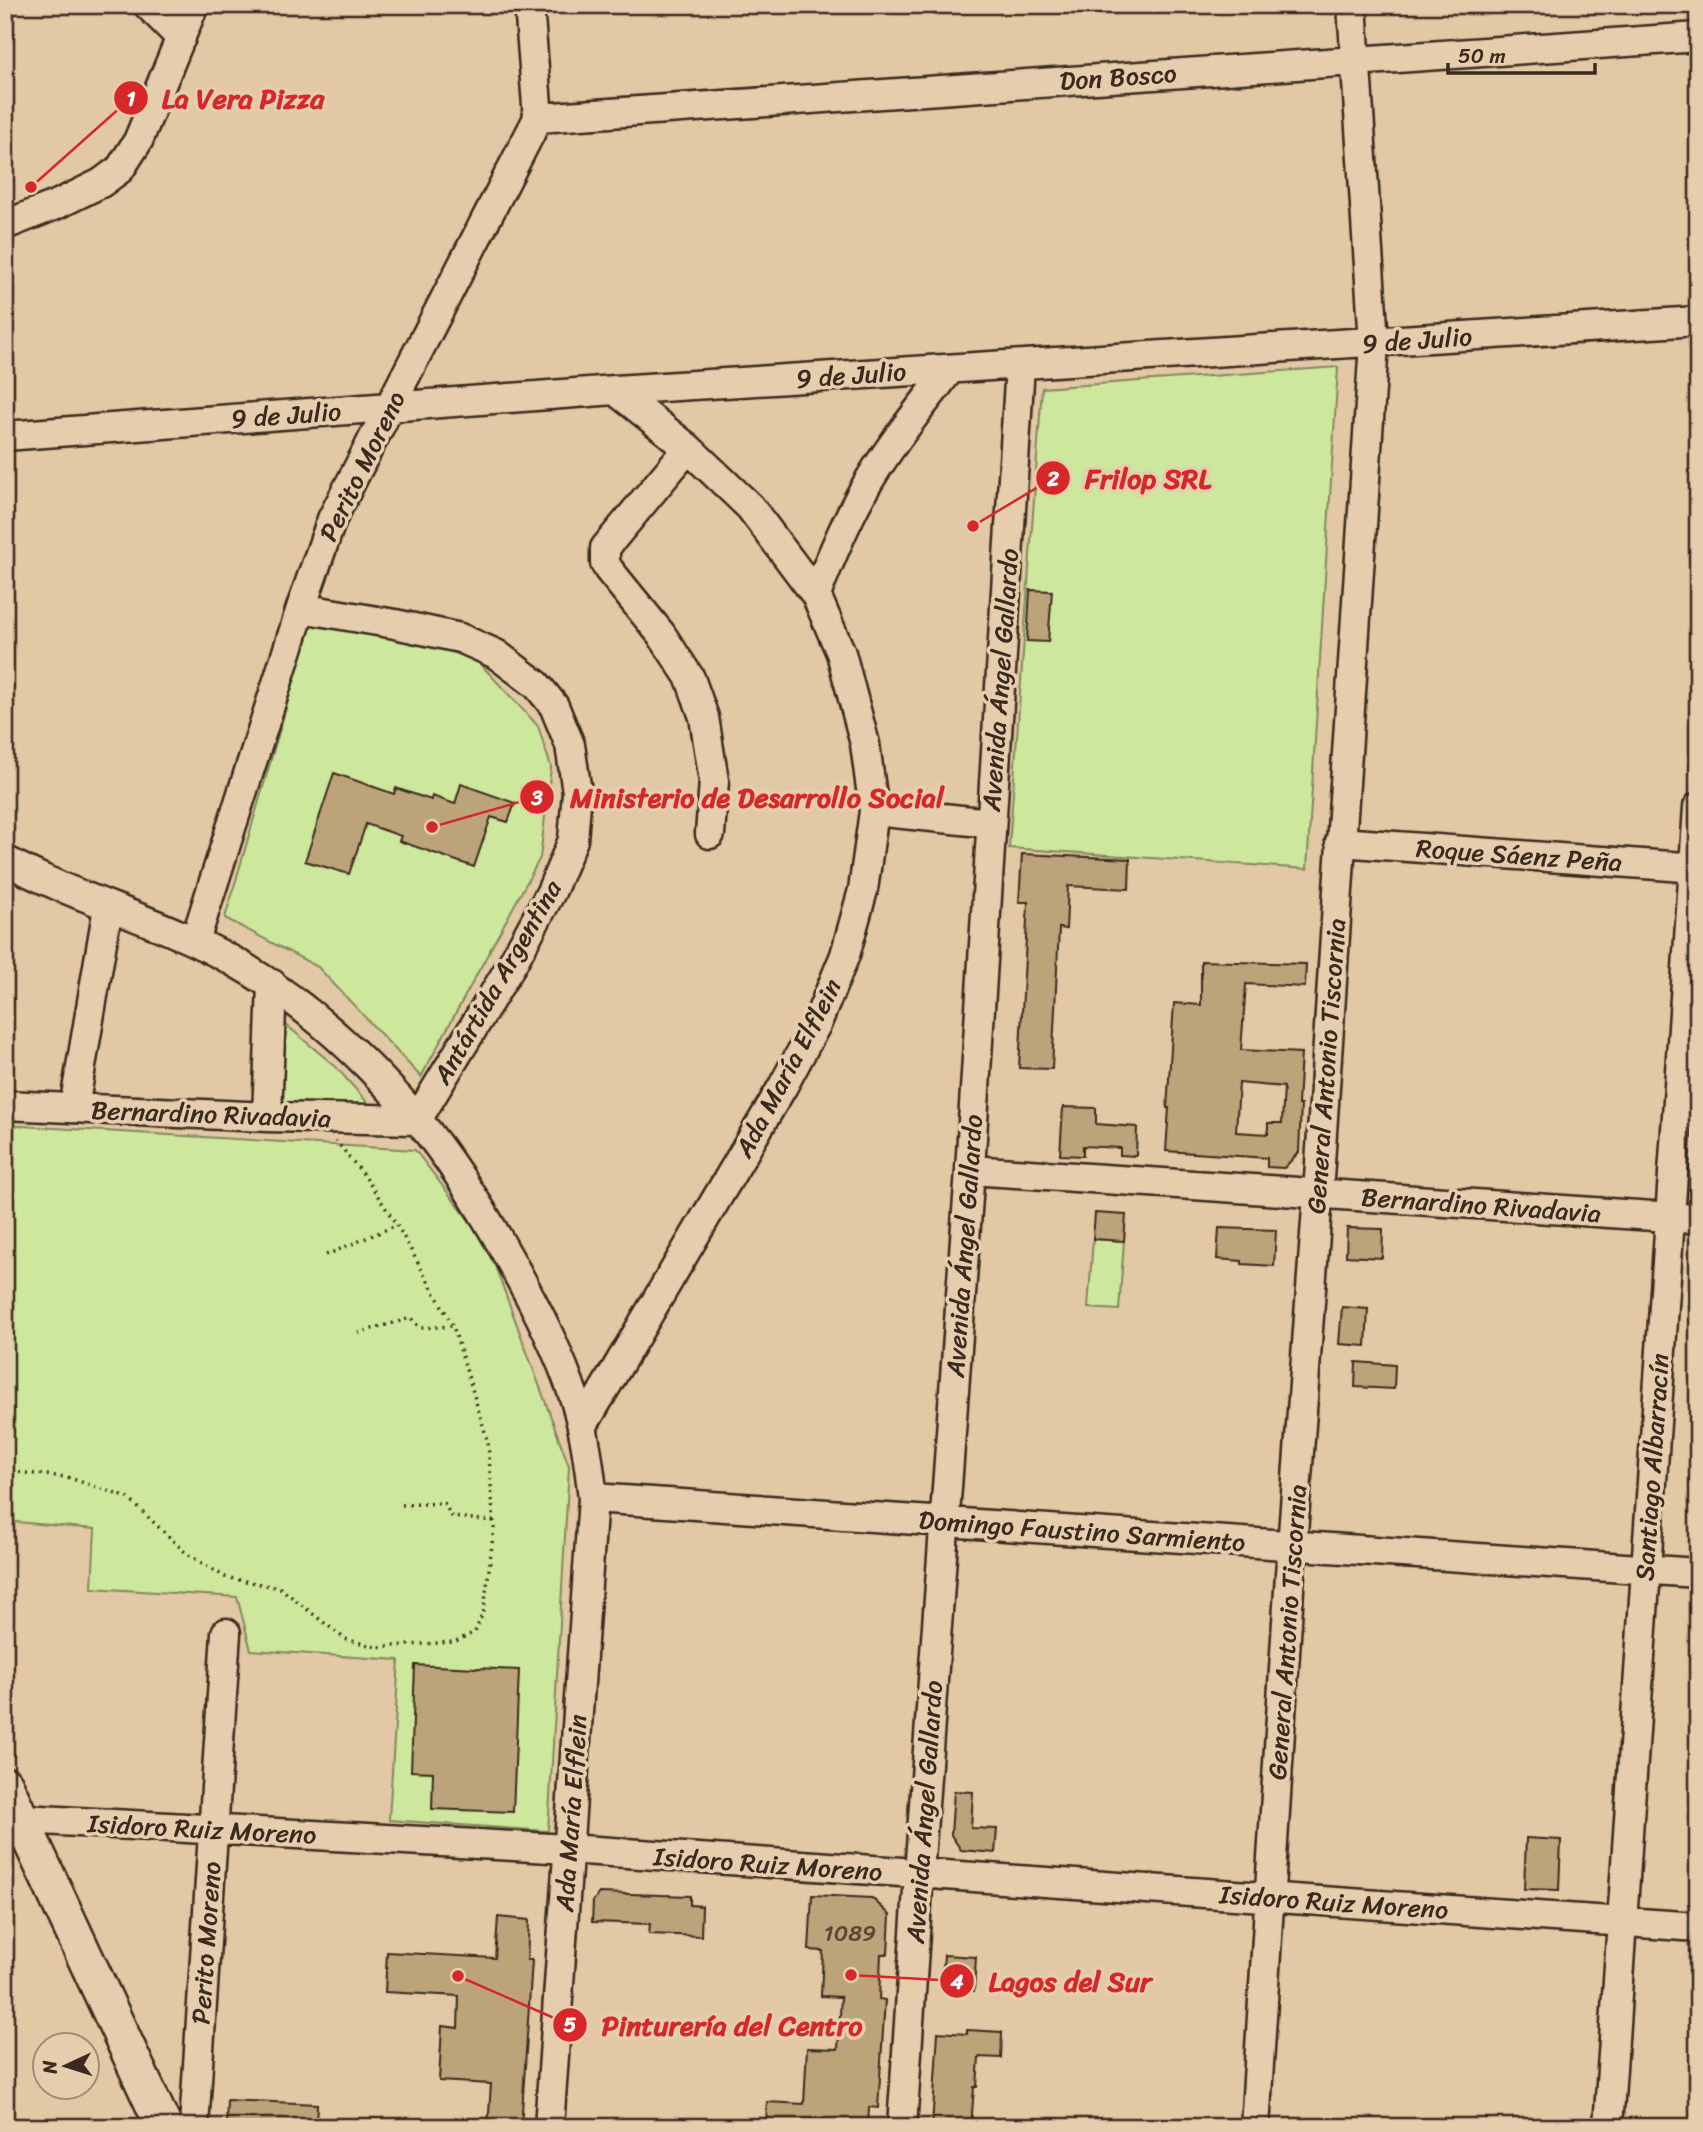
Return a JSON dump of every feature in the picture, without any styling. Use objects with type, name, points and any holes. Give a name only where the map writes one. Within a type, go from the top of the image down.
[{"type":"main road","points":[[5,1785],[13,1819],[164,2127]]},
{"type":"street","points":[[148,5],[181,38]]},
{"type":"street","points":[[5,225],[58,204],[101,183],[120,169],[138,141],[194,5]]},
{"type":"street","points":[[529,5],[538,118]]},
{"type":"street","name":"General Antonio Tiscornia","points":[[1255,2127],[1374,342],[1352,5]]},
{"type":"street","name":"Don Bosco","points":[[538,118],[1698,37]]},
{"type":"street","name":"Perito Moreno","points":[[195,941],[332,519],[538,118]]},
{"type":"street","name":"9 de Julio","points":[[5,436],[615,390],[1698,321]]},
{"type":"street","name":"Avenida Ángel Gallardo","points":[[902,2127],[970,1170],[1020,365]]},
{"type":"street","points":[[816,594],[863,490],[950,369]]},
{"type":"street","name":"Ada María Elflein","points":[[582,1427],[783,1086],[817,1023],[845,955],[863,890],[874,811],[865,744],[844,666],[816,594],[750,508],[688,448],[615,390]]},
{"type":"street","points":[[688,448],[605,548],[604,556],[609,570],[661,634],[690,678],[704,717],[714,781],[710,835]]},
{"type":"street","name":"Antártida Argentina","points":[[301,608],[460,638],[496,654],[537,685],[554,706],[570,745],[577,792],[573,840],[551,892],[512,964],[417,1120]]},
{"type":"street","name":"Santiago Albarracín","points":[[1608,2127],[1696,868],[1698,807]]},
{"type":"street","points":[[874,811],[990,823]]},
{"type":"street","name":"Roque Sáenz Peña","points":[[1340,842],[1696,868]]},
{"type":"street","name":"Ada María Elflein","points":[[5,860],[39,878],[195,941],[272,984],[358,1056],[417,1120],[466,1185],[526,1288],[559,1354],[587,1446],[593,1499],[550,2127]]},
{"type":"street","points":[[74,1108],[108,907]]},
{"type":"street","points":[[267,1117],[272,984]]},
{"type":"street","name":"Bernardino Rivadavia","points":[[5,1105],[267,1117],[417,1120]]},
{"type":"street","name":"Bernardino Rivadavia","points":[[970,1170],[1698,1219]]},
{"type":"street","name":"Domingo Faustino Sarmiento","points":[[593,1499],[1698,1573]]},
{"type":"street","name":"Perito Moreno","points":[[194,2127],[226,1633]]},
{"type":"street","name":"Isidoro Ruiz Moreno","points":[[13,1819],[568,1849],[1698,1927]]},
{"type":"path","points":[[5,1471],[67,1477],[128,1498],[187,1553],[225,1577],[280,1587],[345,1639],[376,1647],[454,1642],[475,1632],[484,1610],[494,1521],[488,1442],[453,1326],[397,1225],[344,1149],[312,1118]]},
{"type":"path","points":[[326,1255],[397,1225]]},
{"type":"path","points":[[358,1332],[411,1318],[420,1328],[453,1326]]},
{"type":"path","points":[[402,1505],[444,1503],[452,1517],[494,1521]]},
{"type":"green space","points":[[1338,367],[1307,869],[1009,848],[1042,388]]},
{"type":"green space","points":[[311,622],[472,655],[538,726],[551,767],[540,858],[421,1077],[318,967],[225,918]]},
{"type":"green space","points":[[285,1024],[336,1067],[373,1109],[281,1104]]},
{"type":"green space","points":[[5,1125],[415,1150],[487,1244],[569,1466],[548,1831],[389,1820],[399,1660],[251,1650],[237,1597],[92,1588],[95,1529],[5,1521]]},
{"type":"green space","points":[[1093,1239],[1124,1241],[1119,1310],[1088,1308]]},
{"type":"building","points":[[1030,590],[1052,591],[1048,642],[1027,641]]},
{"type":"building","points":[[334,773],[394,794],[396,788],[431,800],[432,796],[455,804],[461,784],[515,803],[508,822],[491,817],[474,867],[399,841],[401,836],[366,824],[349,874],[305,861]]},
{"type":"building","points":[[1022,854],[1130,859],[1129,889],[1068,886],[1066,929],[1059,928],[1052,1069],[1019,1068],[1028,902],[1019,902]]},
{"type":"building","points":[[1201,961],[1306,964],[1305,987],[1246,984],[1241,1050],[1301,1053],[1299,1152],[1284,1168],[1267,1167],[1267,1158],[1166,1151],[1174,1003],[1201,1005]],"holes":[[[1239,1083],[1284,1087],[1282,1123],[1268,1123],[1268,1134],[1236,1132]]]},
{"type":"building","points":[[1063,1107],[1096,1108],[1096,1124],[1137,1127],[1136,1156],[1120,1155],[1120,1148],[1083,1146],[1083,1156],[1060,1155]]},
{"type":"building","points":[[1095,1213],[1126,1215],[1124,1241],[1093,1239]]},
{"type":"building","points":[[1219,1228],[1276,1230],[1274,1266],[1217,1259]]},
{"type":"building","points":[[1347,1228],[1383,1229],[1382,1258],[1346,1256]]},
{"type":"building","points":[[1342,1307],[1368,1309],[1366,1346],[1339,1344]]},
{"type":"building","points":[[1356,1362],[1395,1365],[1394,1389],[1355,1387]]},
{"type":"building","points":[[415,1665],[519,1670],[513,1812],[432,1809],[433,1772],[411,1771]]},
{"type":"building","points":[[954,1791],[973,1792],[971,1828],[997,1829],[995,1853],[961,1850],[951,1835]]},
{"type":"building","points":[[1526,1838],[1561,1840],[1559,1890],[1524,1889]]},
{"type":"building","points":[[599,1893],[690,1896],[690,1905],[702,1906],[701,1936],[649,1934],[650,1924],[592,1922],[593,1901]]},
{"type":"building","points":[[812,1895],[872,1898],[890,1915],[888,1954],[881,1954],[879,1999],[885,2000],[878,2108],[869,2107],[868,2127],[766,2127],[767,2102],[804,2104],[807,2048],[838,2049],[841,1997],[821,1996],[823,1951],[809,1950]]},
{"type":"building","points":[[498,1917],[529,1920],[527,1960],[532,1960],[521,2127],[488,2127],[491,2084],[439,2081],[442,2026],[458,2028],[459,1996],[385,1992],[387,1952],[495,1958]]},
{"type":"building","points":[[944,1955],[976,1957],[974,1991],[941,1990]]},
{"type":"building","points":[[967,2030],[1002,2032],[1001,2058],[979,2057],[971,2127],[932,2127],[938,2032],[967,2034]]},
{"type":"building","points":[[227,2100],[317,2104],[316,2127],[226,2127]]},
{"type":"place","name":"La Vera Pizza","points":[[31,187]]},
{"type":"place","name":"Frilop SRL","points":[[973,526]]},
{"type":"place","name":"Ministerio de Desarrollo Social","points":[[432,827]]},
{"type":"place","name":"Lagos del Sur","points":[[851,1975]]},
{"type":"place","name":"Pinturería del Centro","points":[[458,1976]]}]
